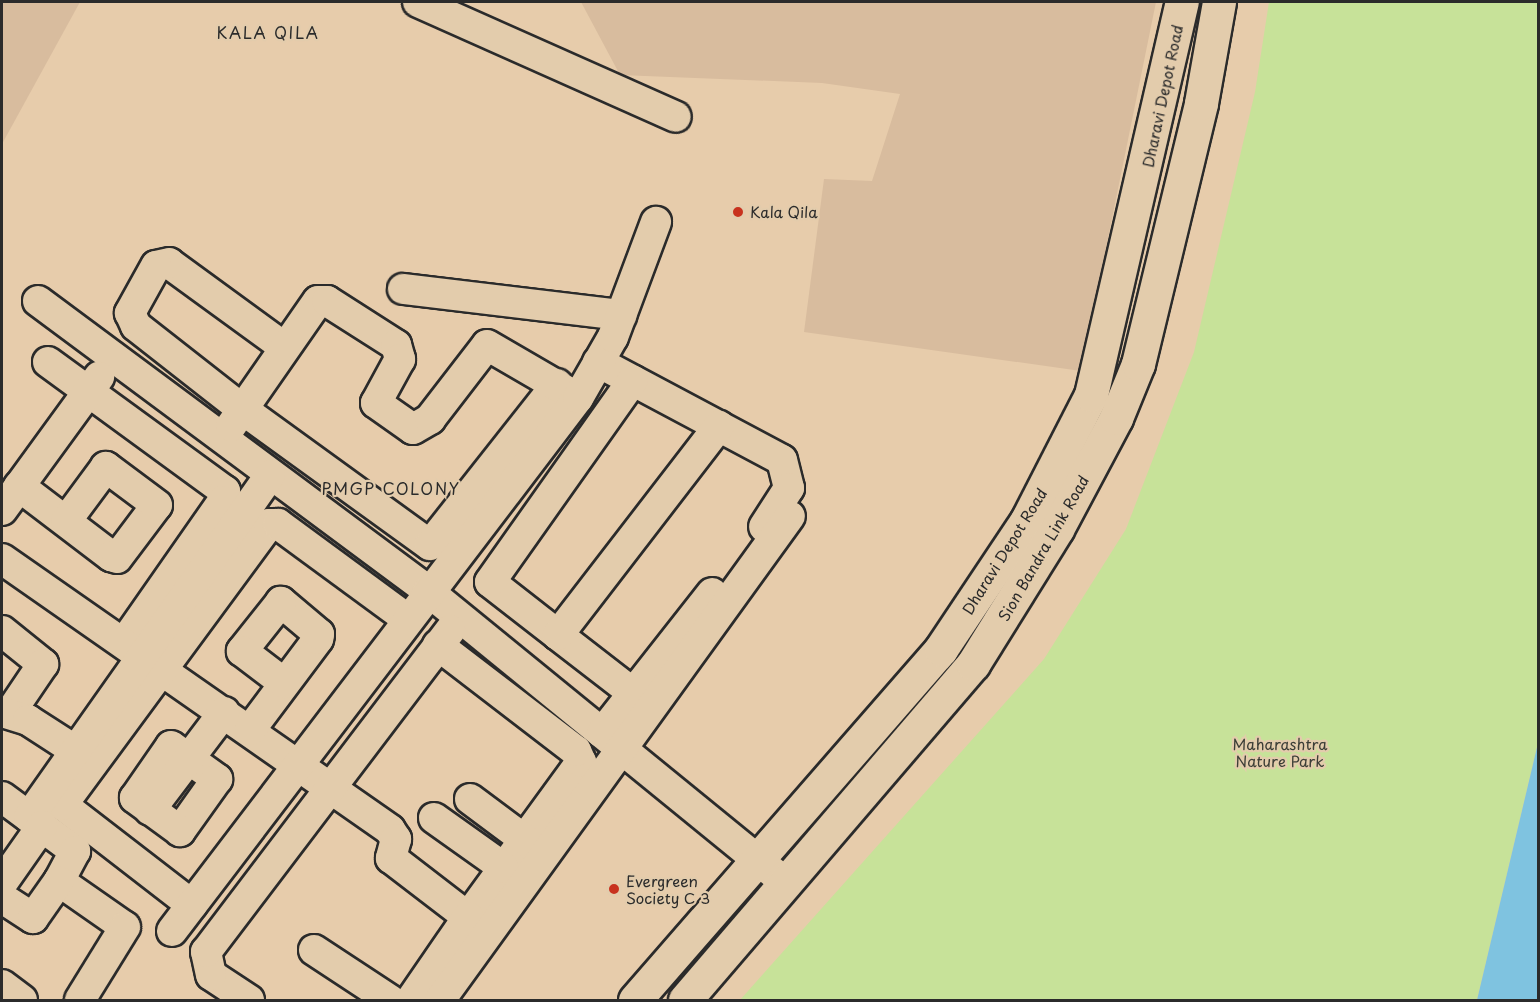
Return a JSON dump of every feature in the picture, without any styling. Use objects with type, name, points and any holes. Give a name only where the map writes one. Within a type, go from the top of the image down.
[{"type":"main road","name":"Dharavi Depot Road","points":[[635,1000],[756,856],[941,649],[996,569],[1060,457],[1097,374],[1182,2]]},
{"type":"main road","name":"Sion Bandra Link Road","points":[[685,1000],[973,664],[1057,530],[1116,418],[1156,299],[1218,2]]},
{"type":"street","points":[[418,2],[676,117]]},
{"type":"street","points":[[284,347],[169,263],[156,266],[131,309],[132,322],[242,409],[430,545],[567,391],[598,362],[621,315],[657,222]]},
{"type":"street","points":[[403,289],[621,315]]},
{"type":"street","points":[[224,440],[242,409],[311,308],[327,301],[400,351],[376,403],[413,429],[430,419],[487,345],[567,391]]},
{"type":"street","points":[[38,302],[428,591],[756,856],[785,882]]},
{"type":"street","points":[[2,510],[113,357]]},
{"type":"street","points":[[48,362],[222,488],[226,539]]},
{"type":"street","points":[[598,362],[782,460],[789,488],[633,693],[612,741]]},
{"type":"street","points":[[633,380],[490,582],[633,693]]},
{"type":"street","points":[[172,931],[428,591],[567,391]]},
{"type":"street","points":[[558,635],[719,426]]},
{"type":"street","points":[[45,810],[125,700],[142,656],[270,475]]},
{"type":"street","points":[[19,486],[66,521]]},
{"type":"street","points":[[411,1000],[503,867],[534,847],[612,741],[790,516]]},
{"type":"street","points":[[226,539],[269,524],[278,524],[406,618]]},
{"type":"street","points":[[2,559],[298,763],[390,830],[396,839],[391,858],[468,917]]},
{"type":"street","points":[[249,1000],[211,975],[206,952],[459,617]]},
{"type":"street","points":[[2,631],[43,664],[6,713],[75,751]]},
{"type":"street","points":[[438,645],[580,756],[578,770],[534,847],[440,1000]]},
{"type":"street","points":[[250,730],[284,683]]},
{"type":"street","points":[[2,883],[45,810],[75,751],[125,700]]},
{"type":"street","points":[[150,810],[224,712]]},
{"type":"street","points":[[2,796],[45,810],[192,905]]},
{"type":"street","points":[[470,800],[534,847]]},
{"type":"street","points":[[2,898],[33,918],[59,881],[75,851],[45,810]]},
{"type":"street","points":[[434,818],[503,867]]},
{"type":"street","points":[[59,881],[125,927],[80,1000]]},
{"type":"street","points":[[314,950],[390,1000]]},
{"type":"street","points":[[2,985],[22,1000]]},
{"type":"shaded area","points":[[2,2],[80,2],[2,144]]},
{"type":"shaded area","points":[[581,2],[1156,2],[1081,371],[804,332],[824,179],[872,181],[900,94],[822,83],[620,75]]},
{"type":"green space","name":"Maharashtra Nature Park","points":[[1269,2],[1538,2],[1538,743],[1477,1000],[740,1000],[1044,659],[1126,529],[1194,352],[1255,92]]},
{"type":"water","points":[[1538,743],[1538,1000],[1477,1000]]},
{"type":"place","name":"Kala Qila","points":[[738,212]]},
{"type":"place","name":"Evergreen Society C 3","points":[[614,889]]},
{"type":"district","name":"KALA QILA","points":[[268,32]]},
{"type":"district","name":"PMGP COLONY","points":[[391,488]]}]
